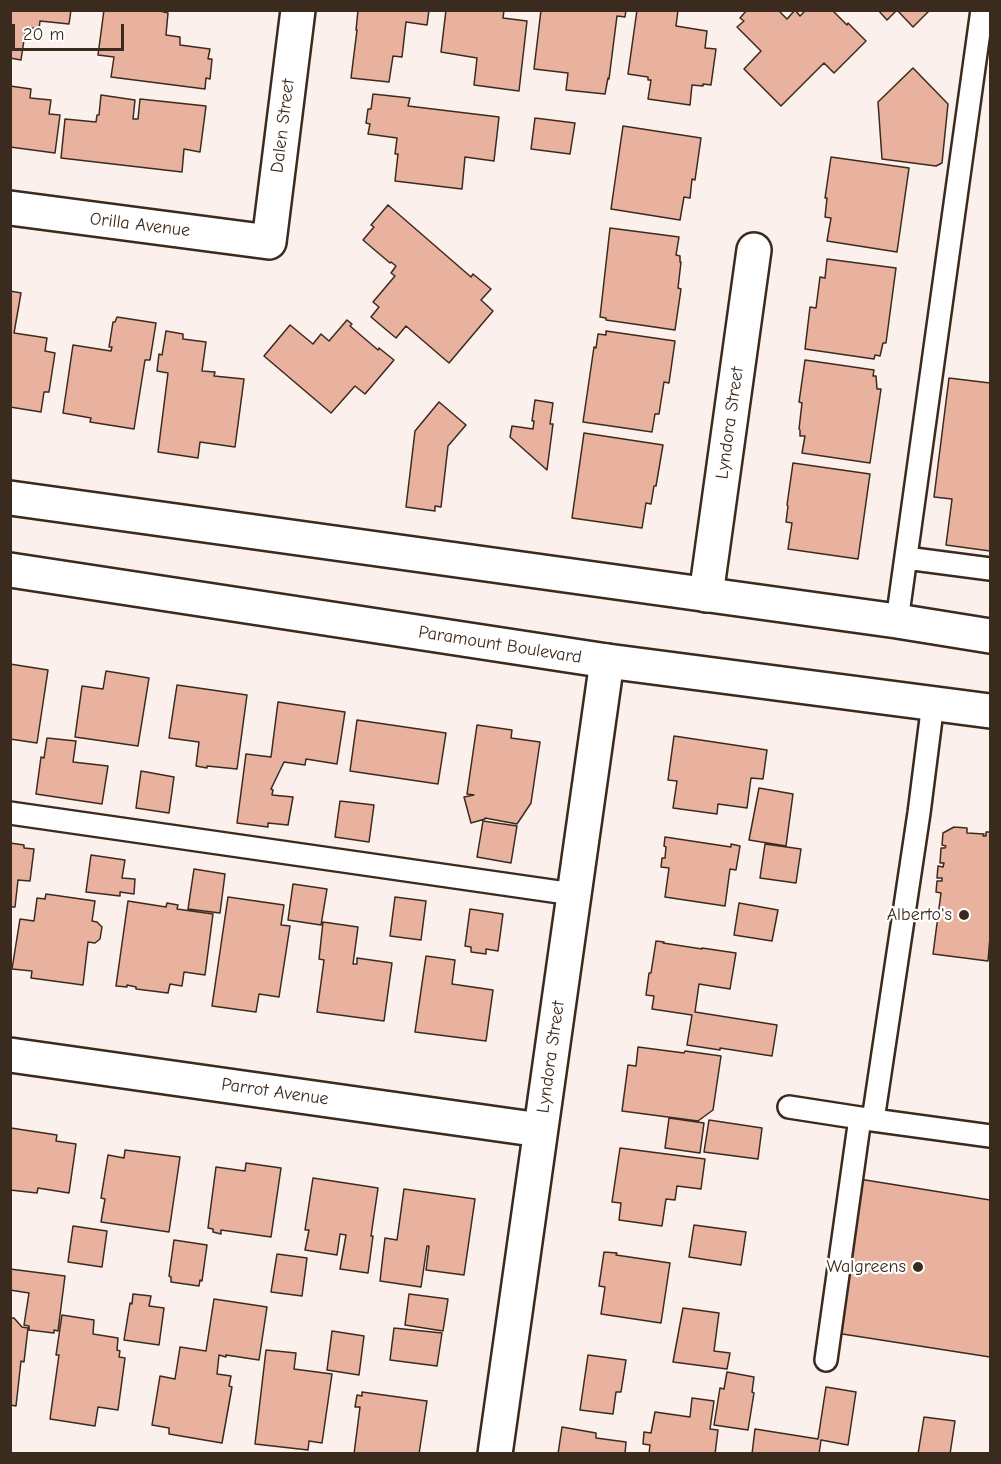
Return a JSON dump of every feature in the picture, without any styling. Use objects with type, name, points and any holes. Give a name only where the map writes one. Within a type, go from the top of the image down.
[{"type":"street","name":"Dalen Street","points":[[269,242],[297,10]]},
{"type":"street","name":"Orilla Avenue","points":[[10,208],[269,242]]},
{"type":"street","name":"Lyndora Street","points":[[706,595],[754,250]]},
{"type":"street","points":[[10,498],[897,621],[990,636]]},
{"type":"street","name":"Paramount Boulevard","points":[[10,570],[606,661],[990,711]]},
{"type":"street","name":"Lyndora Street","points":[[495,1454],[606,661]]},
{"type":"street","name":"Parrot Avenue","points":[[10,1055],[540,1130]]},
{"type":"lane","points":[[897,621],[982,10]]},
{"type":"lane","points":[[906,558],[990,568]]},
{"type":"lane","points":[[826,1360],[919,813],[933,703]]},
{"type":"lane","points":[[10,813],[573,894]]},
{"type":"lane","points":[[789,1107],[990,1136]]},
{"type":"building","points":[[10,10],[71,10],[69,24],[40,21],[39,29],[26,27],[21,60],[10,58]]},
{"type":"building","points":[[104,10],[156,10],[168,13],[166,35],[180,37],[180,45],[210,49],[208,59],[212,59],[210,79],[206,78],[205,89],[111,77],[114,57],[98,55]]},
{"type":"building","points":[[358,10],[429,10],[427,25],[406,22],[402,57],[393,56],[389,82],[351,78]]},
{"type":"building","points":[[446,10],[504,10],[503,18],[527,21],[519,91],[474,85],[477,58],[441,52]]},
{"type":"building","points":[[541,10],[626,10],[625,17],[617,16],[605,94],[566,90],[568,73],[534,69]]},
{"type":"building","points":[[637,10],[678,10],[676,26],[707,31],[705,48],[716,49],[711,85],[692,85],[690,105],[648,99],[651,80],[648,80],[648,77],[628,74]]},
{"type":"building","points":[[747,10],[778,10],[787,19],[795,10],[800,16],[806,10],[832,10],[866,41],[834,73],[824,63],[781,106],[744,69],[761,51],[737,27],[744,21],[740,18]]},
{"type":"building","points":[[878,10],[897,10],[887,20]]},
{"type":"building","points":[[897,10],[930,10],[913,27]]},
{"type":"building","points":[[913,68],[948,104],[942,163],[936,166],[882,159],[878,102]]},
{"type":"building","points":[[10,86],[31,89],[30,98],[51,100],[49,114],[60,115],[55,153],[10,147]]},
{"type":"building","points":[[373,94],[410,98],[408,106],[499,117],[494,161],[465,157],[462,189],[395,181],[397,138],[368,134],[370,124],[366,123]]},
{"type":"building","points":[[101,95],[135,100],[133,119],[138,119],[140,99],[206,106],[200,152],[184,149],[182,172],[61,158],[65,119],[96,122]]},
{"type":"building","points":[[535,118],[575,123],[570,154],[531,149]]},
{"type":"building","points":[[623,126],[701,138],[695,180],[692,179],[690,198],[684,197],[680,220],[611,209]]},
{"type":"building","points":[[831,157],[909,168],[897,252],[827,241],[831,218],[825,217],[827,198],[825,198]]},
{"type":"building","points":[[388,205],[471,277],[473,274],[491,289],[481,300],[493,311],[449,363],[406,326],[396,338],[371,317],[379,307],[373,302],[395,276],[391,273],[396,266],[363,240],[374,227],[371,225]]},
{"type":"building","points":[[610,228],[679,237],[676,255],[680,256],[681,262],[678,288],[681,289],[675,330],[606,320],[600,317]]},
{"type":"building","points":[[827,259],[896,268],[886,343],[883,343],[880,356],[875,355],[874,359],[805,349],[810,307],[816,308],[820,277],[825,278]]},
{"type":"building","points":[[10,291],[21,293],[14,333],[47,338],[45,351],[55,353],[49,392],[44,392],[41,412],[10,407]]},
{"type":"building","points":[[117,317],[156,323],[150,360],[145,360],[134,429],[90,422],[91,418],[63,413],[73,345],[111,351],[112,347],[109,347],[113,322]]},
{"type":"building","points":[[347,320],[352,324],[350,326],[378,350],[379,348],[394,360],[365,394],[355,386],[331,413],[264,356],[290,325],[313,344],[321,334],[329,341]]},
{"type":"building","points":[[166,331],[183,334],[183,339],[206,342],[202,371],[215,372],[214,376],[244,379],[235,447],[200,442],[198,458],[158,452],[168,373],[157,371]]},
{"type":"building","points":[[606,331],[675,341],[669,383],[664,382],[659,414],[655,414],[652,432],[583,422],[594,347],[596,348],[598,334],[606,335]]},
{"type":"building","points":[[805,360],[874,370],[873,376],[876,376],[877,389],[881,389],[870,463],[802,453],[805,436],[800,436],[802,403],[799,402]]},
{"type":"building","points":[[949,378],[990,383],[990,551],[946,545],[952,499],[934,497]]},
{"type":"building","points":[[535,400],[553,403],[550,424],[553,424],[547,470],[510,437],[512,426],[533,429]]},
{"type":"building","points":[[439,402],[466,425],[448,446],[441,507],[435,506],[435,511],[406,507],[415,431]]},
{"type":"building","points":[[584,433],[663,445],[656,486],[654,486],[651,504],[646,503],[642,528],[572,518]]},
{"type":"building","points":[[793,463],[870,474],[858,559],[788,549],[792,523],[786,522]]},
{"type":"building","points":[[10,664],[48,670],[37,743],[10,739]]},
{"type":"building","points":[[106,671],[149,678],[138,746],[75,737],[82,686],[103,689]]},
{"type":"building","points":[[177,685],[247,695],[237,769],[196,766],[199,742],[169,738]]},
{"type":"building","points":[[278,702],[345,712],[337,764],[306,759],[305,765],[284,762],[271,789],[273,790],[272,795],[293,797],[288,825],[268,823],[268,827],[237,823],[246,754],[271,757]]},
{"type":"building","points":[[357,720],[446,733],[438,784],[350,771]]},
{"type":"building","points":[[477,725],[512,730],[511,738],[540,742],[531,803],[517,824],[485,818],[471,823],[464,797],[474,795],[467,794]]},
{"type":"building","points":[[674,736],[767,750],[763,779],[751,778],[747,808],[718,804],[717,814],[673,808],[677,781],[668,780]]},
{"type":"building","points":[[47,738],[76,741],[73,762],[108,766],[102,804],[36,794],[41,757],[44,758]]},
{"type":"building","points":[[141,771],[174,777],[169,813],[136,808]]},
{"type":"building","points":[[759,788],[793,794],[786,846],[749,840]]},
{"type":"building","points":[[340,801],[374,805],[369,842],[335,837]]},
{"type":"building","points":[[483,821],[517,826],[511,863],[477,857]]},
{"type":"building","name":"Alberto's","points":[[954,827],[967,828],[967,833],[984,834],[983,836],[986,836],[986,832],[990,832],[988,961],[933,954],[941,893],[936,892],[937,881],[942,881],[942,878],[937,878],[938,866],[943,867],[944,863],[940,863],[941,848],[946,846],[942,845],[943,833]]},
{"type":"building","points":[[665,837],[731,847],[731,844],[740,846],[736,870],[730,869],[725,906],[665,897],[669,868],[661,867],[662,858],[665,858]]},
{"type":"building","points":[[10,843],[34,849],[30,881],[18,880],[15,907],[10,907]]},
{"type":"building","points":[[765,844],[801,849],[796,883],[760,878]]},
{"type":"building","points":[[91,855],[125,860],[122,878],[135,879],[134,894],[120,892],[120,896],[86,892]]},
{"type":"building","points":[[194,869],[225,874],[220,913],[188,909]]},
{"type":"building","points":[[293,884],[327,889],[321,925],[288,920]]},
{"type":"building","points":[[46,894],[95,901],[92,921],[102,927],[100,939],[95,943],[88,942],[83,985],[31,978],[32,971],[12,969],[20,919],[34,921],[37,898],[45,899]]},
{"type":"building","points":[[228,897],[284,905],[281,925],[290,926],[279,997],[259,994],[256,1012],[212,1006]]},
{"type":"building","points":[[395,897],[426,901],[421,940],[390,936]]},
{"type":"building","points":[[128,901],[166,907],[167,903],[178,905],[177,909],[213,914],[205,975],[184,972],[182,986],[170,984],[168,993],[136,989],[136,987],[127,985],[127,987],[116,986]]},
{"type":"building","points":[[739,903],[778,910],[772,941],[734,935]]},
{"type":"building","points":[[470,909],[503,914],[498,951],[486,949],[486,954],[471,952],[471,947],[465,946]]},
{"type":"building","points":[[323,922],[358,927],[353,964],[357,964],[357,958],[392,963],[384,1021],[317,1012],[324,960],[319,959]]},
{"type":"building","points":[[656,941],[736,953],[730,989],[699,984],[695,1012],[777,1025],[772,1056],[687,1045],[692,1015],[652,1009],[654,996],[646,995]]},
{"type":"building","points":[[426,956],[455,960],[452,984],[493,990],[486,1041],[415,1032]]},
{"type":"building","points":[[638,1047],[721,1056],[713,1110],[698,1121],[622,1111],[628,1065],[636,1066]]},
{"type":"building","points":[[669,1118],[704,1123],[700,1153],[665,1148]]},
{"type":"building","points":[[709,1120],[762,1128],[758,1159],[704,1152]]},
{"type":"building","points":[[11,1128],[57,1135],[56,1141],[76,1144],[69,1193],[38,1188],[37,1193],[10,1190]]},
{"type":"building","points":[[620,1148],[705,1159],[701,1189],[677,1186],[675,1200],[666,1199],[662,1226],[619,1220],[621,1203],[612,1202]]},
{"type":"building","points":[[125,1150],[180,1157],[169,1232],[101,1222],[105,1199],[101,1198],[108,1155],[124,1158]]},
{"type":"building","points":[[246,1163],[281,1168],[271,1237],[221,1230],[221,1234],[208,1228],[216,1167],[245,1171]]},
{"type":"building","points":[[313,1178],[378,1188],[368,1273],[340,1269],[346,1235],[340,1234],[337,1255],[305,1250],[309,1230],[305,1230]]},
{"type":"building","name":"Walgreens","points":[[859,1179],[990,1200],[990,1357],[836,1333]]},
{"type":"building","points":[[404,1189],[475,1199],[464,1275],[426,1270],[429,1246],[427,1246],[421,1287],[380,1281],[385,1238],[397,1240]]},
{"type":"building","points":[[694,1225],[746,1232],[741,1265],[689,1257]]},
{"type":"building","points":[[73,1226],[107,1231],[102,1267],[68,1262]]},
{"type":"building","points":[[174,1240],[207,1245],[202,1281],[200,1280],[199,1286],[171,1282],[169,1276]]},
{"type":"building","points":[[604,1252],[670,1263],[661,1323],[601,1314],[605,1287],[599,1286]]},
{"type":"building","points":[[277,1254],[307,1258],[302,1296],[271,1292]]},
{"type":"building","points":[[10,1269],[65,1276],[58,1331],[54,1330],[54,1333],[29,1330],[29,1326],[24,1325],[29,1293],[10,1290]]},
{"type":"building","points":[[133,1294],[151,1296],[149,1306],[164,1308],[159,1345],[124,1340]]},
{"type":"building","points":[[409,1294],[448,1299],[443,1331],[405,1325]]},
{"type":"building","points":[[214,1299],[267,1307],[259,1360],[219,1355],[217,1374],[231,1376],[229,1386],[232,1387],[222,1443],[169,1434],[169,1428],[152,1425],[160,1376],[175,1379],[180,1347],[206,1351]]},
{"type":"building","points":[[683,1308],[719,1313],[714,1351],[730,1353],[727,1369],[673,1362]]},
{"type":"building","points":[[62,1315],[94,1320],[93,1334],[118,1338],[119,1357],[125,1358],[118,1410],[98,1407],[95,1426],[50,1419]]},
{"type":"building","points":[[10,1318],[14,1318],[22,1327],[28,1328],[24,1362],[21,1361],[16,1406],[10,1405]]},
{"type":"building","points":[[394,1328],[442,1333],[437,1366],[390,1360]]},
{"type":"building","points":[[332,1331],[364,1336],[359,1375],[327,1370]]},
{"type":"building","points":[[266,1350],[296,1353],[294,1369],[332,1374],[322,1443],[309,1441],[308,1450],[255,1444]]},
{"type":"building","points":[[588,1355],[626,1360],[621,1392],[616,1392],[613,1414],[580,1410]]},
{"type":"building","points":[[727,1372],[754,1377],[748,1430],[714,1425],[720,1388],[724,1389]]},
{"type":"building","points":[[826,1387],[856,1392],[848,1445],[821,1440],[819,1454],[752,1454],[755,1429],[818,1439]]},
{"type":"building","points":[[362,1392],[427,1401],[419,1454],[354,1454],[360,1407],[355,1407],[357,1395],[362,1396]]},
{"type":"building","points":[[692,1398],[714,1401],[710,1429],[718,1430],[715,1454],[649,1454],[650,1445],[643,1444],[644,1432],[651,1433],[655,1412],[690,1417]]},
{"type":"building","points":[[924,1417],[955,1421],[950,1454],[918,1454]]},
{"type":"building","points":[[562,1427],[596,1433],[596,1438],[626,1442],[625,1454],[558,1454]]},
{"type":"place","name":"Alberto's","points":[[964,915]]},
{"type":"place","name":"Walgreens","points":[[918,1267]]}]
